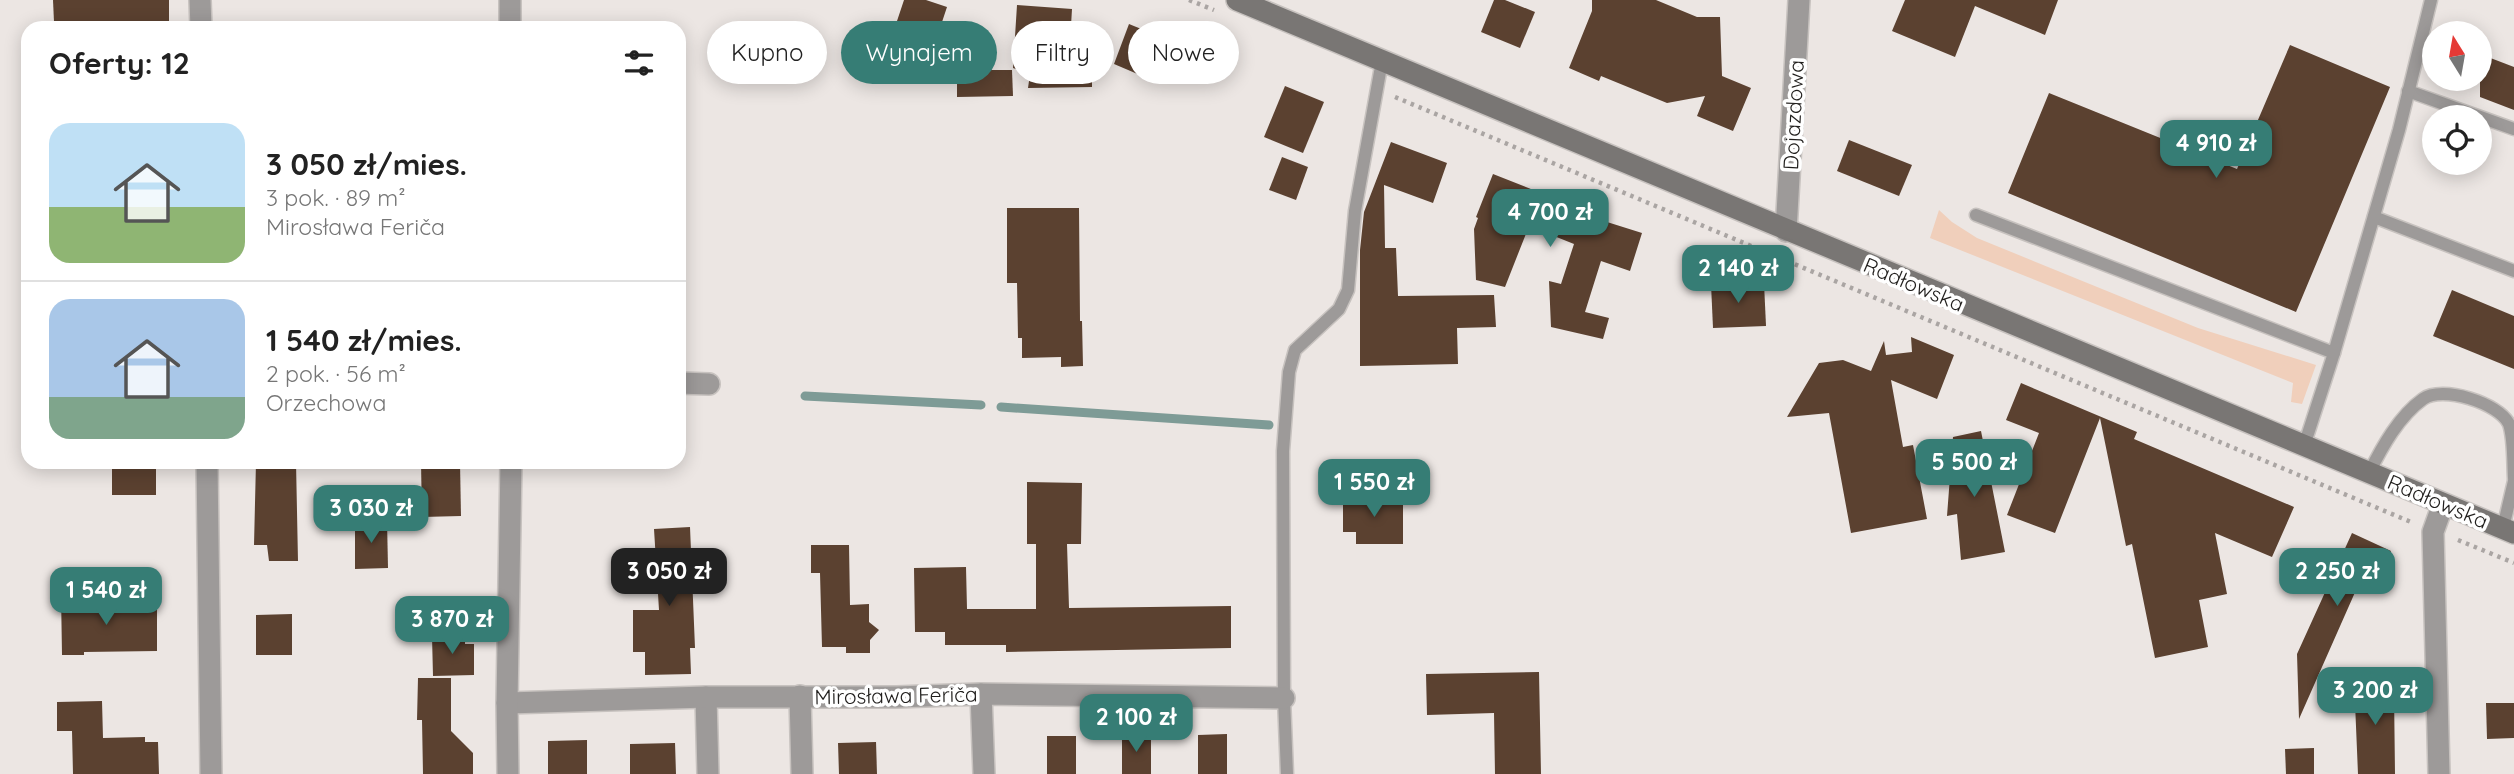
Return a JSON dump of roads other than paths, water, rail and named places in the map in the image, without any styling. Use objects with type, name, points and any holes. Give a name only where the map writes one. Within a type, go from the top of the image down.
[{"type":"street","points":[[200,0],[201,21]]},
{"type":"street","points":[[510,0],[510,21]]},
{"type":"street","name":"Radłowska","points":[[1237,0],[2509,531]]},
{"type":"street","name":"Dojazdowa","points":[[1786,230],[1799,0]]},
{"type":"street","points":[[686,383],[709,384]]},
{"type":"street","points":[[207,469],[211,774]]},
{"type":"street","points":[[508,774],[511,469]]},
{"type":"street","points":[[2439,774],[2433,532],[2443,504]]},
{"type":"street","points":[[981,694],[984,774]]},
{"type":"street","name":"Mirosława Feriča","points":[[507,703],[706,697],[981,694],[1284,698]]},
{"type":"street","points":[[800,696],[802,774]]},
{"type":"street","points":[[706,697],[708,774]]},
{"type":"lane","points":[[2304,446],[2374,217],[2431,0]]},
{"type":"lane","points":[[1287,774],[1283,451],[1289,372],[1295,350],[1339,309],[1348,290],[1355,211],[1382,61]]},
{"type":"lane","points":[[2408,91],[2514,129]]},
{"type":"lane","points":[[1976,215],[2334,353]]},
{"type":"lane","points":[[2374,217],[2514,271]]},
{"type":"lane","points":[[2369,473],[2388,436],[2423,399],[2437,393],[2449,393],[2496,410],[2508,421],[2512,432],[2514,479],[2509,531]]},
{"type":"waterway","points":[[805,396],[981,405]]},
{"type":"waterway","points":[[1001,407],[1269,425]]}]
